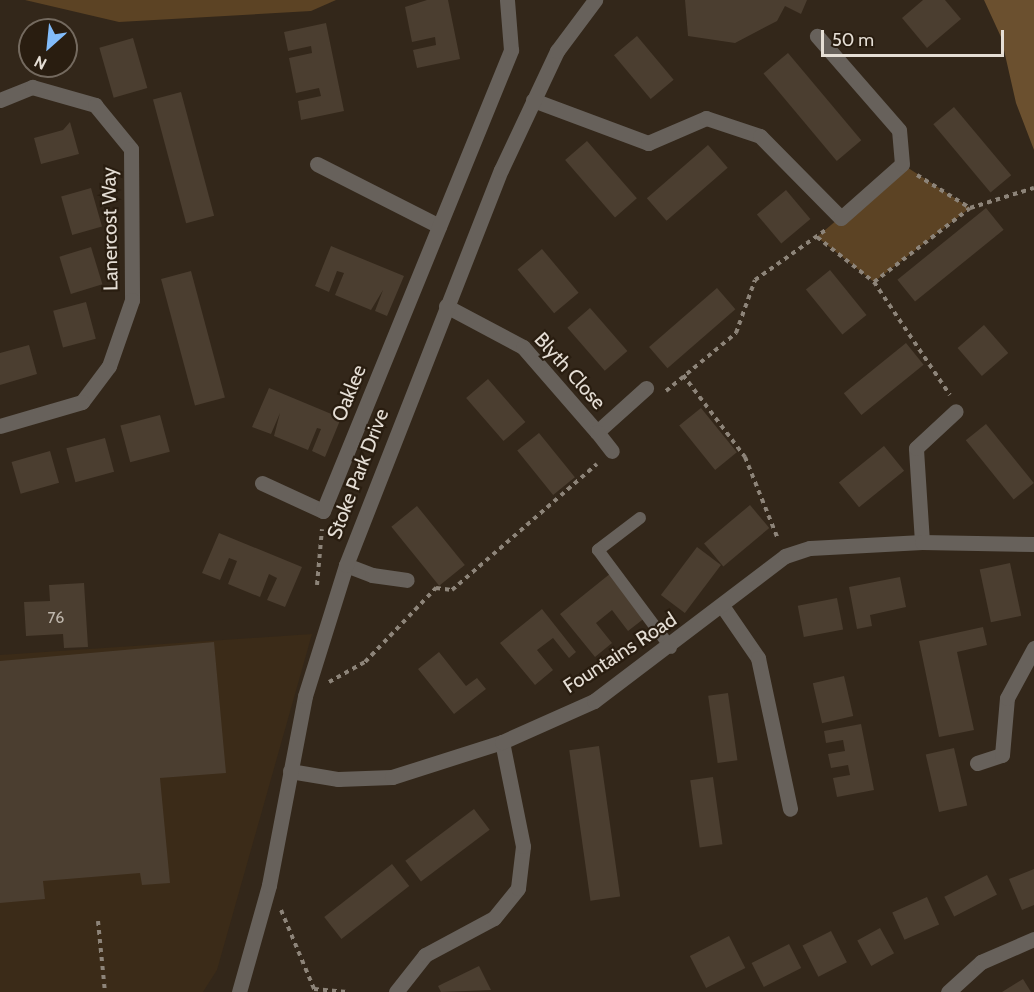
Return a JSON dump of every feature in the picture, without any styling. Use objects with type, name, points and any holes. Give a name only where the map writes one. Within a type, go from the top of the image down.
[{"type":"street","name":"Oaklee","points":[[262,483],[323,512],[511,50],[507,0]]},
{"type":"street","name":"Stoke Park Drive","points":[[239,992],[269,885],[305,696],[346,564],[446,306],[533,100],[557,51],[595,0]]},
{"type":"street","points":[[533,100],[648,143],[706,118],[760,136],[841,218],[902,164],[899,130],[817,36]]},
{"type":"street","name":"Lanercost Way","points":[[0,100],[32,87],[95,105],[131,149],[132,300],[109,366],[82,402],[0,426]]},
{"type":"street","points":[[317,164],[439,226]]},
{"type":"street","name":"Blyth Close","points":[[446,306],[523,347],[612,451]]},
{"type":"street","name":"Blyth Close","points":[[597,432],[652,393]]},
{"type":"street","points":[[922,542],[916,447],[956,411]]},
{"type":"street","name":"Fountains Road","points":[[290,771],[338,779],[392,777],[502,742],[594,701],[671,648],[785,556],[810,548],[922,542],[1034,544]]},
{"type":"street","points":[[346,564],[372,576],[407,580]]},
{"type":"street","points":[[723,607],[758,658],[790,809]]},
{"type":"street","points":[[977,763],[1002,755],[1007,698],[1034,648]]},
{"type":"street","points":[[396,992],[425,955],[494,918],[518,888],[523,846],[502,742]]},
{"type":"street","points":[[948,992],[981,962],[1034,939]]},
{"type":"lane","points":[[640,518],[598,550],[671,648]]},
{"type":"path","points":[[902,164],[970,208]]},
{"type":"path","points":[[874,282],[970,208],[1034,188]]},
{"type":"path","points":[[652,393],[683,375],[736,333],[755,280],[841,218]]},
{"type":"path","points":[[817,237],[874,282],[944,381],[956,411]]},
{"type":"path","points":[[683,375],[745,457],[785,556]]},
{"type":"path","points":[[305,696],[365,662],[436,588],[452,590],[612,451]]},
{"type":"path","points":[[269,885],[314,989]]},
{"type":"path","points":[[98,921],[105,992]]},
{"type":"path","points":[[308,992],[314,989],[350,992]]},
{"type":"shaded area","points":[[25,0],[336,0],[311,11],[119,22]]},
{"type":"shaded area","points":[[984,0],[1034,0],[1034,150],[1016,103],[1001,37]]},
{"type":"shaded area","points":[[902,164],[970,208],[874,282],[817,237]]},
{"type":"shaded area","points":[[312,634],[217,970],[203,992],[0,992],[0,655]]},
{"type":"building","points":[[427,0],[448,0],[460,59],[417,68],[413,50],[436,45],[435,37],[412,42],[405,7]]},
{"type":"building","points":[[685,0],[807,0],[801,14],[785,6],[777,21],[735,43],[688,36]]},
{"type":"building","points":[[923,0],[945,0],[961,19],[927,48],[902,18]]},
{"type":"building","points":[[326,23],[344,111],[301,120],[298,101],[321,96],[319,88],[296,93],[289,58],[312,53],[311,46],[288,51],[284,32]]},
{"type":"building","points":[[637,36],[674,80],[651,99],[614,55]]},
{"type":"building","points":[[133,38],[147,88],[114,98],[99,48]]},
{"type":"building","points":[[788,53],[861,140],[837,161],[763,74]]},
{"type":"building","points":[[181,92],[214,216],[186,223],[153,100]]},
{"type":"building","points":[[954,107],[1011,175],[991,193],[933,124]]},
{"type":"building","points":[[70,122],[79,154],[41,164],[34,138],[63,130]]},
{"type":"building","points":[[587,141],[637,198],[615,217],[565,160]]},
{"type":"building","points":[[708,145],[728,168],[667,221],[647,198]]},
{"type":"building","points":[[91,188],[102,226],[72,235],[61,197]]},
{"type":"building","points":[[786,190],[810,219],[781,244],[757,214]]},
{"type":"building","points":[[986,208],[1004,230],[915,302],[897,280]]},
{"type":"building","points":[[331,246],[404,276],[387,316],[375,311],[383,290],[371,310],[335,295],[344,273],[337,271],[329,292],[315,286]]},
{"type":"building","points":[[91,247],[102,284],[71,294],[59,257]]},
{"type":"building","points":[[542,249],[579,293],[554,313],[517,270]]},
{"type":"building","points":[[830,270],[867,315],[842,335],[806,290]]},
{"type":"building","points":[[191,271],[225,398],[195,406],[161,279]]},
{"type":"building","points":[[717,288],[735,309],[667,368],[649,347]]},
{"type":"building","points":[[86,302],[96,339],[63,348],[53,311]]},
{"type":"building","points":[[590,308],[627,351],[605,371],[567,328]]},
{"type":"building","points":[[984,325],[1008,353],[982,376],[958,348]]},
{"type":"building","points":[[906,343],[924,365],[861,415],[844,393]]},
{"type":"building","points":[[29,345],[37,374],[0,385],[0,353]]},
{"type":"building","points":[[488,379],[525,422],[504,441],[466,398]]},
{"type":"building","points":[[269,388],[341,418],[325,457],[312,451],[321,429],[317,428],[308,450],[274,436],[280,413],[271,434],[252,427]]},
{"type":"building","points":[[701,408],[737,452],[715,470],[679,426]]},
{"type":"building","points":[[160,415],[170,452],[130,462],[120,426]]},
{"type":"building","points":[[986,424],[1034,483],[1014,499],[966,440]]},
{"type":"building","points":[[539,433],[575,477],[553,495],[517,451]]},
{"type":"building","points":[[105,438],[114,472],[75,482],[66,448]]},
{"type":"building","points":[[884,446],[904,471],[859,507],[839,483]]},
{"type":"building","points":[[50,451],[59,483],[21,494],[12,462]]},
{"type":"building","points":[[750,505],[769,528],[723,567],[704,544]]},
{"type":"building","points":[[417,506],[465,565],[439,586],[391,527]]},
{"type":"building","points":[[219,533],[302,567],[285,607],[267,600],[277,578],[269,574],[260,597],[228,584],[237,561],[229,558],[220,580],[202,573]]},
{"type":"building","points":[[697,547],[721,565],[685,613],[661,595]]},
{"type":"building","points":[[1010,563],[1021,616],[991,622],[980,569]]},
{"type":"building","points":[[611,573],[646,617],[628,631],[612,610],[596,623],[612,643],[595,657],[560,614]]},
{"type":"building","points":[[900,577],[906,607],[870,615],[872,626],[857,629],[849,587]]},
{"type":"building","points":[[84,583],[88,647],[64,648],[63,634],[26,636],[24,602],[50,601],[49,585]]},
{"type":"building","points":[[837,598],[843,629],[804,637],[798,606]]},
{"type":"building","points":[[542,609],[576,652],[569,658],[553,638],[537,650],[553,670],[535,685],[500,643]]},
{"type":"building","points":[[983,627],[987,645],[957,652],[974,730],[939,737],[919,641]]},
{"type":"building","points":[[214,642],[226,773],[160,778],[170,883],[142,885],[140,873],[43,881],[45,899],[0,903],[0,661]]},
{"type":"building","points":[[439,652],[466,686],[477,678],[486,689],[454,714],[418,669]]},
{"type":"building","points":[[844,676],[853,716],[822,723],[813,683]]},
{"type":"building","points":[[728,693],[737,760],[718,763],[708,696]]},
{"type":"building","points":[[861,724],[874,790],[837,797],[833,778],[850,775],[848,765],[831,768],[828,754],[845,751],[843,740],[826,743],[824,731]]},
{"type":"building","points":[[599,746],[620,897],[590,901],[569,750]]},
{"type":"building","points":[[954,748],[967,805],[939,812],[926,755]]},
{"type":"building","points":[[713,777],[722,844],[700,848],[690,780]]},
{"type":"building","points":[[474,809],[490,830],[421,882],[405,861]]},
{"type":"building","points":[[392,864],[409,886],[341,939],[324,917]]},
{"type":"building","points":[[1034,869],[1034,905],[1022,910],[1009,879]]},
{"type":"building","points":[[987,875],[997,895],[954,916],[944,897]]},
{"type":"building","points":[[927,897],[939,924],[904,940],[892,912]]},
{"type":"building","points":[[880,928],[894,953],[871,966],[857,941]]},
{"type":"building","points":[[831,931],[847,962],[818,977],[802,946]]},
{"type":"building","points":[[729,936],[745,968],[706,988],[690,956]]},
{"type":"building","points":[[789,944],[801,968],[764,987],[752,963]]},
{"type":"building","points":[[479,966],[491,990],[441,992],[438,986]]},
{"type":"building","points":[[1023,979],[1031,992],[1002,992]]}]
